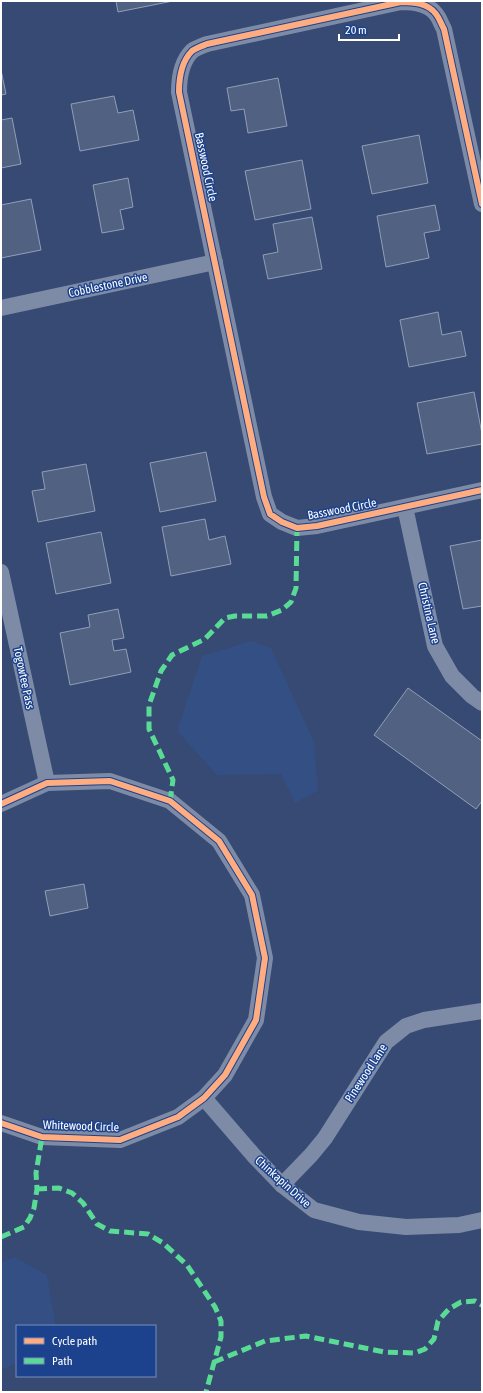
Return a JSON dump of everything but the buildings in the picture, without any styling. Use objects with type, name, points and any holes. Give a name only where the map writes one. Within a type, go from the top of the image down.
[{"type":"street","name":"Basswood Circle","points":[[482,203],[444,29],[436,14],[427,7],[415,2],[401,2],[207,44],[193,51],[185,62],[179,75],[179,92],[263,489],[270,514],[282,522],[297,528],[317,526],[482,490]]},
{"type":"street","name":"Cobblestone Drive","points":[[1,308],[215,262]]},
{"type":"street","name":"Christina Lane","points":[[405,507],[435,646],[452,676],[472,696],[482,703]]},
{"type":"street","name":"Togowtee Pass","points":[[1,572],[47,783]]},
{"type":"street","name":"Whitewood Circle","points":[[1,804],[47,783],[110,781],[170,802],[219,841],[252,895],[265,958],[256,1020],[225,1075],[204,1098],[178,1117],[120,1140],[42,1137],[1,1123]]},
{"type":"street","name":"Pinewood Lane","points":[[282,1185],[325,1138],[386,1042],[406,1026],[424,1020],[482,1011]]},
{"type":"street","name":"Chinkapin Drive","points":[[204,1098],[255,1157],[282,1185],[314,1210],[359,1222],[406,1227],[459,1225],[482,1220]]},
{"type":"water","points":[[251,641],[271,648],[314,742],[318,791],[295,803],[281,774],[217,775],[177,731],[202,656]]},
{"type":"water","points":[[14,1257],[47,1275],[56,1325],[16,1325],[16,1363],[1,1370],[1,1262]]},
{"type":"marked path","points":[[170,801],[173,780],[149,729],[149,705],[161,671],[172,655],[205,639],[225,618],[235,616],[267,616],[282,610],[291,602],[296,588],[297,528]]},
{"type":"marked path","points":[[1,1237],[24,1227],[30,1218],[34,1208],[37,1189],[36,1173],[42,1137]]},
{"type":"marked path","points":[[37,1189],[59,1188],[72,1193],[83,1203],[97,1224],[110,1231],[148,1234],[163,1243],[187,1265],[215,1307],[221,1321],[221,1337],[206,1392]]},
{"type":"marked path","points":[[214,1362],[265,1341],[306,1336],[384,1352],[415,1353],[425,1349],[434,1339],[438,1321],[449,1309],[461,1302],[475,1301],[482,1305]]},
{"type":"cycle path","points":[[482,204],[444,29],[433,10],[425,5],[401,2],[207,44],[192,51],[185,60],[180,75],[179,92],[264,497],[270,514],[282,522],[297,528],[317,526],[482,490]]},
{"type":"cycle path","points":[[1,804],[47,783],[110,781],[170,801],[219,841],[252,895],[265,958],[256,1020],[225,1075],[204,1098],[178,1117],[120,1140],[42,1137],[1,1123]]}]
